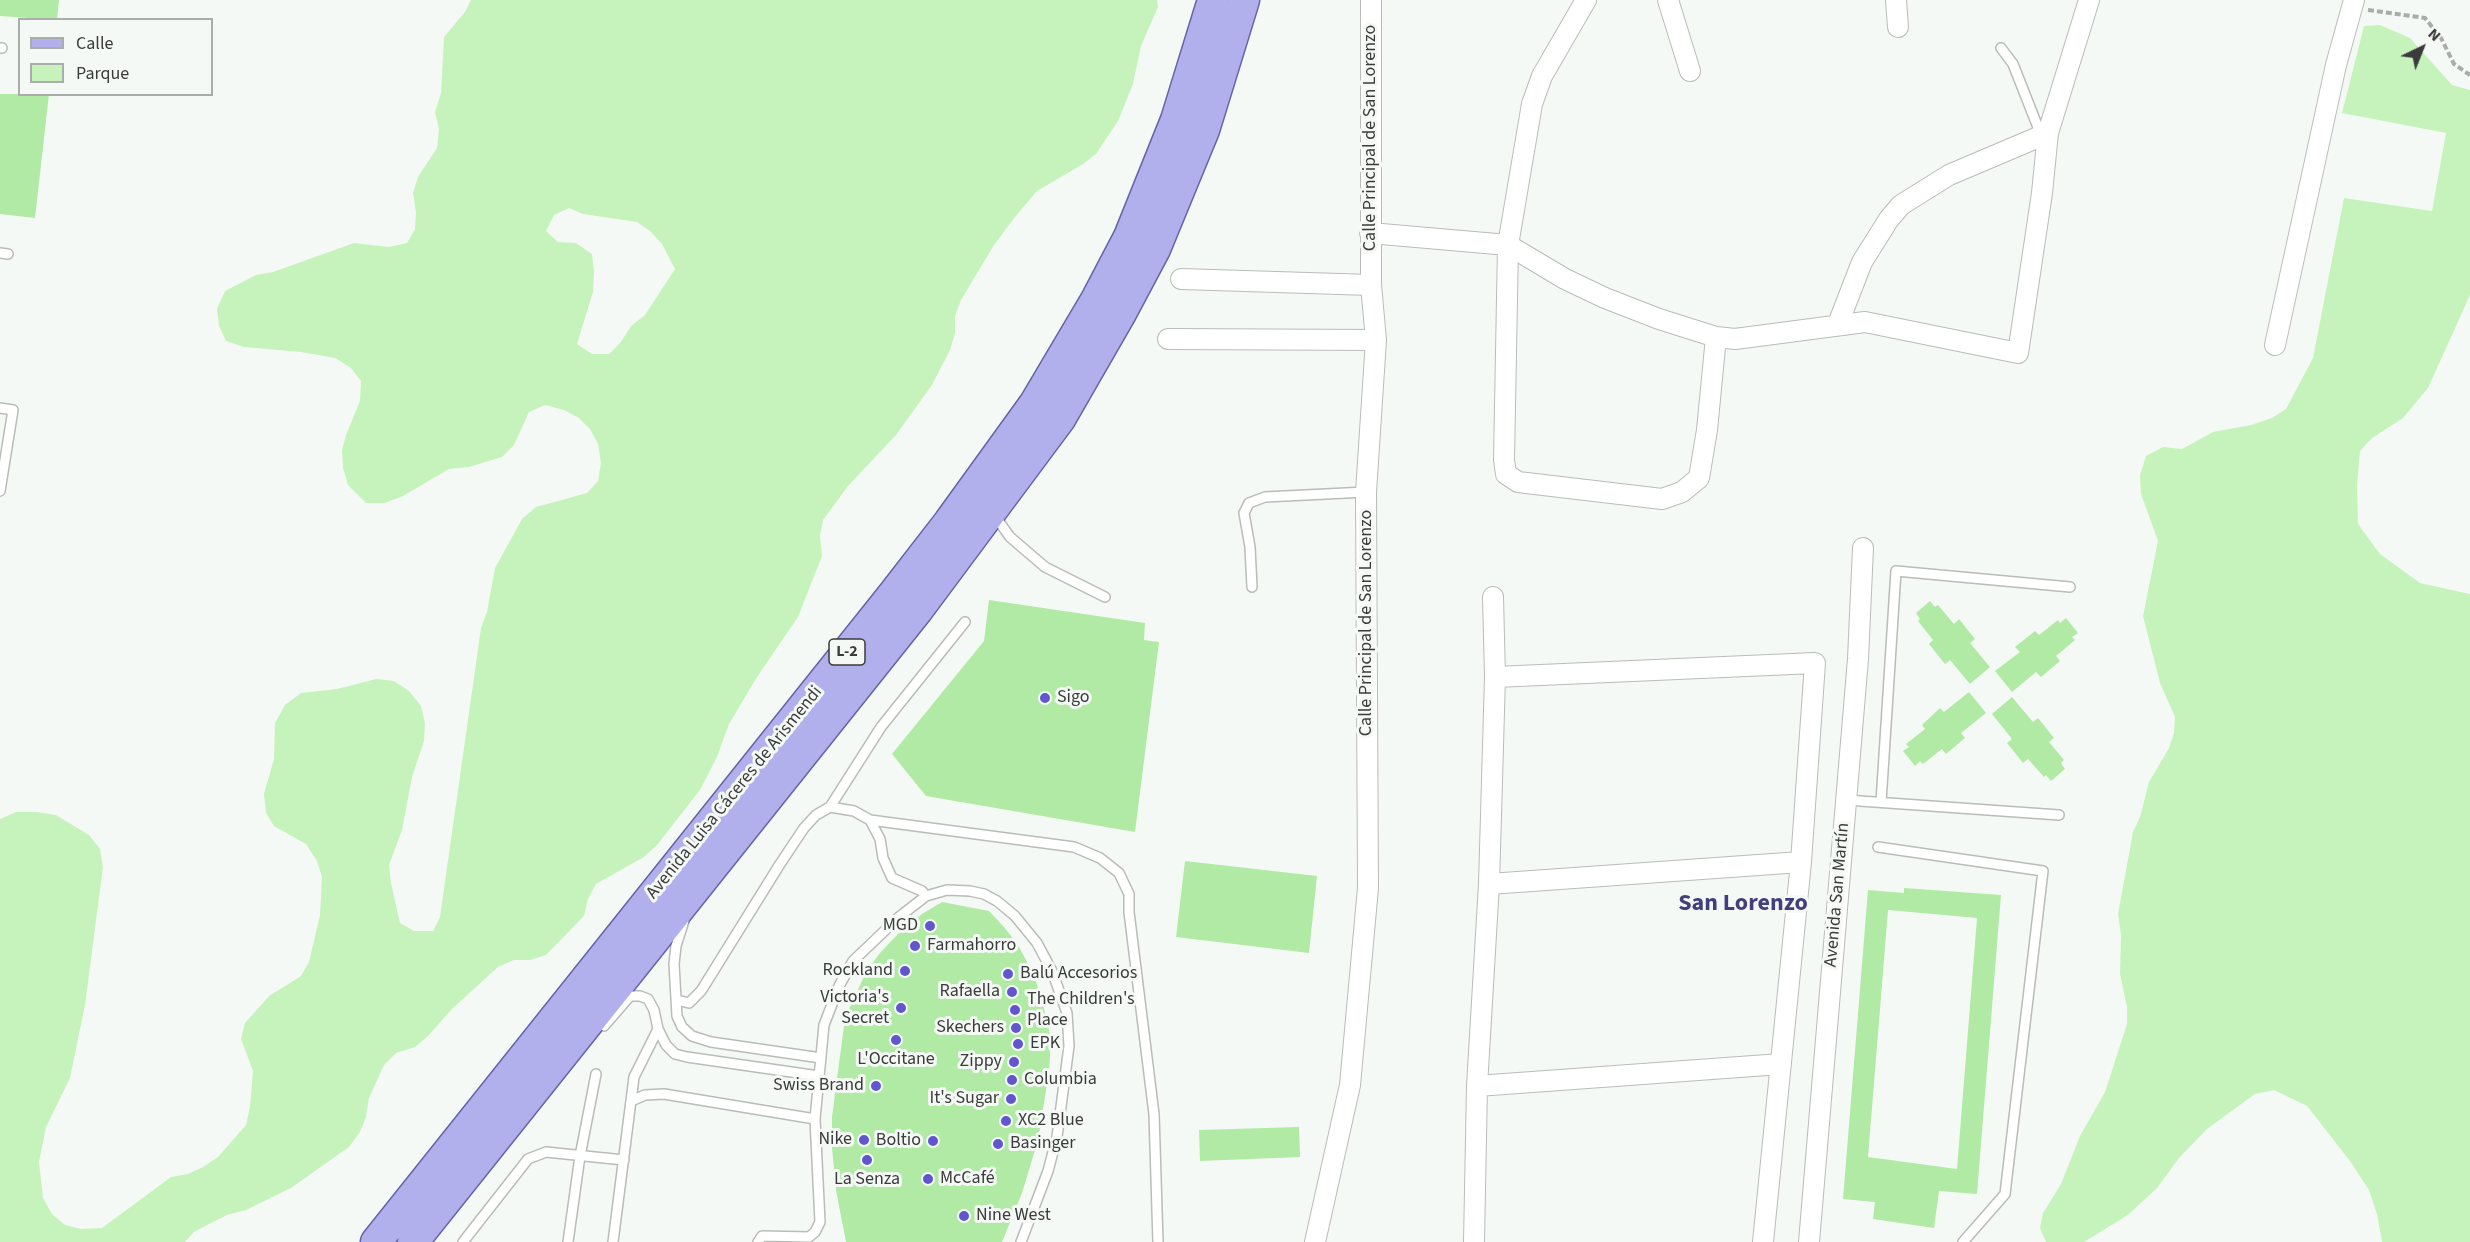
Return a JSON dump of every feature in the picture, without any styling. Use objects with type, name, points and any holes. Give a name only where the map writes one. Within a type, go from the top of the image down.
[{"type":"main road","name":"Avenida Luisa Cáceres de Arismendi","points":[[376,1242],[894,593],[949,522],[1035,403],[1096,300],[1129,237],[1176,120],[1213,0]]},
{"type":"main road","name":"Avenida Luisa Cáceres de Arismendi","points":[[413,1242],[917,611],[1060,419],[1122,314],[1155,249],[1203,130],[1244,0]]},
{"type":"street","name":"Calle Principal de San Lorenzo","points":[[1315,1242],[1350,1085],[1368,888],[1366,492],[1376,340],[1371,285],[1370,233],[1371,0]]},
{"type":"street","points":[[1586,0],[1542,76],[1532,104],[1508,245],[1504,460],[1506,474],[1518,482],[1662,499],[1682,492],[1699,478],[1707,430],[1716,337]]},
{"type":"street","points":[[1668,0],[1690,71]]},
{"type":"street","points":[[1896,0],[1899,27]]},
{"type":"street","points":[[1370,233],[1508,245],[1565,279],[1605,298],[1659,319],[1716,337],[1735,339],[1865,322],[2018,353],[2042,193],[2044,134],[2089,0]]},
{"type":"street","points":[[2274,345],[2336,65],[2353,4]]},
{"type":"street","points":[[1838,324],[1862,262],[1900,204],[1950,175],[2044,134]]},
{"type":"street","points":[[1181,279],[1371,285]]},
{"type":"street","points":[[1168,339],[1376,340]]},
{"type":"street","name":"Avenida San Martín","points":[[1809,1242],[1858,659],[1863,548]]},
{"type":"street","points":[[1474,1242],[1477,1086],[1489,884],[1495,677],[1493,597]]},
{"type":"street","points":[[1495,677],[1815,663],[1801,862],[1763,1242]]},
{"type":"street","points":[[1489,884],[1801,862]]},
{"type":"street","points":[[1477,1086],[1780,1064]]},
{"type":"lane","points":[[2001,48],[2013,64],[2044,134]]},
{"type":"lane","points":[[0,408],[13,410],[0,491]]},
{"type":"lane","points":[[1252,587],[1250,548],[1244,513],[1249,503],[1265,497],[1366,492]]},
{"type":"lane","points":[[992,512],[1010,537],[1045,567],[1105,597]]},
{"type":"lane","points":[[1881,802],[1896,572],[2070,586]]},
{"type":"lane","points":[[677,1000],[689,1003],[701,991],[798,837],[816,815],[830,807],[881,727],[965,622]]},
{"type":"lane","points":[[782,779],[682,925],[674,964],[677,1016],[682,1027],[692,1036],[711,1042],[821,1058]]},
{"type":"lane","points":[[1846,800],[2059,815]]},
{"type":"lane","points":[[830,807],[854,811],[870,820],[1074,847],[1100,858],[1119,873],[1129,894],[1129,912],[1154,1114],[1158,1242]]},
{"type":"lane","points":[[870,820],[892,878],[922,891],[926,896]]},
{"type":"lane","points":[[1878,847],[2043,871],[2005,1194],[1964,1242]]},
{"type":"lane","points":[[758,1242],[762,1236],[808,1237],[815,1232],[820,1222],[815,1119],[824,1024],[838,986],[853,961],[899,917],[926,896],[947,890],[984,894],[997,901],[1015,916],[1037,943],[1053,971],[1067,1013],[1069,1046],[1057,1137],[1048,1171],[1021,1242]]},
{"type":"lane","points":[[597,1035],[630,996],[640,996],[648,999],[666,1045],[675,1053],[687,1057],[819,1076]]},
{"type":"lane","points":[[613,1242],[634,1077],[658,1029]]},
{"type":"lane","points":[[549,1072],[581,1047]]},
{"type":"lane","points":[[568,1242],[579,1155],[596,1074]]},
{"type":"lane","points":[[631,1101],[645,1095],[663,1094],[815,1119]]},
{"type":"lane","points":[[463,1242],[528,1159],[546,1152],[624,1160]]},
{"type":"path","points":[[2353,4],[2426,18],[2441,38],[2454,64],[2470,75]]},
{"type":"green space","points":[[471,0],[1157,0],[1158,7],[1141,46],[1133,84],[1118,121],[1096,154],[1037,191],[994,245],[961,300],[955,316],[955,333],[950,350],[932,385],[896,435],[848,486],[823,520],[820,536],[822,556],[798,617],[757,677],[729,724],[717,757],[700,790],[657,845],[644,857],[596,884],[588,899],[584,916],[546,955],[530,960],[514,960],[498,967],[415,1047],[396,1053],[384,1065],[369,1098],[366,1117],[360,1132],[349,1147],[291,1188],[246,1210],[227,1215],[211,1223],[194,1232],[185,1242],[0,1242],[0,819],[16,812],[56,815],[89,835],[100,849],[103,867],[85,1005],[70,1078],[46,1127],[39,1162],[43,1198],[52,1214],[65,1225],[81,1229],[102,1228],[171,1177],[188,1174],[203,1167],[218,1157],[246,1125],[253,1071],[241,1039],[245,1023],[269,996],[301,976],[309,962],[320,915],[322,877],[317,861],[306,844],[274,826],[266,813],[264,794],[274,759],[275,723],[285,705],[301,693],[337,689],[376,679],[394,681],[409,691],[421,706],[425,723],[424,741],[412,777],[402,830],[389,865],[400,923],[414,931],[433,931],[440,917],[481,628],[487,612],[495,568],[522,519],[536,507],[587,493],[598,481],[601,463],[598,444],[590,429],[579,418],[564,410],[545,405],[529,412],[514,445],[502,457],[469,467],[449,469],[403,496],[385,503],[366,503],[348,485],[343,468],[342,450],[360,401],[361,381],[351,368],[335,358],[301,352],[244,347],[226,341],[219,326],[217,309],[225,291],[256,275],[273,272],[354,243],[389,247],[407,243],[415,229],[416,212],[413,193],[418,177],[437,148],[439,129],[435,112],[441,93],[444,37],[465,12]],"holes":[[[569,208],[583,214],[637,222],[650,231],[662,244],[675,269],[645,315],[631,326],[621,342],[609,354],[592,354],[577,344],[593,292],[592,254],[576,243],[558,242],[546,231],[554,215]]]},
{"type":"green space","points":[[2380,25],[2410,38],[2452,85],[2470,90],[2470,295],[2428,388],[2403,418],[2372,438],[2360,451],[2357,486],[2358,524],[2380,554],[2420,583],[2470,594],[2470,1242],[2382,1242],[2377,1214],[2369,1190],[2350,1161],[2307,1106],[2274,1090],[2255,1094],[2207,1129],[2179,1158],[2157,1188],[2128,1215],[2084,1242],[2046,1242],[2040,1228],[2043,1213],[2061,1184],[2080,1136],[2105,1092],[2127,1024],[2127,1007],[2120,974],[2121,935],[2118,914],[2133,832],[2140,817],[2149,782],[2169,748],[2174,733],[2175,717],[2160,683],[2143,616],[2158,541],[2141,494],[2140,475],[2146,456],[2163,447],[2182,449],[2213,432],[2251,425],[2272,418],[2286,409],[2313,358],[2344,198],[2432,211],[2446,133],[2342,113],[2364,26]]},
{"type":"building","points":[[0,0],[59,0],[57,18],[0,16]]},
{"type":"building","points":[[0,94],[49,96],[35,218],[0,214]]},
{"type":"building","name":"Sigo","points":[[989,600],[1145,623],[1144,640],[1159,642],[1135,832],[926,796],[892,754],[984,641]]},
{"type":"building","points":[[1930,601],[1935,607],[1938,605],[1954,624],[1959,619],[1975,639],[1970,643],[1990,667],[1970,684],[1950,660],[1945,664],[1929,644],[1933,640],[1918,621],[1920,619],[1916,613]]},
{"type":"building","points":[[2066,618],[2078,633],[2072,637],[2075,640],[2056,656],[2060,661],[2041,677],[2036,672],[2012,692],[1995,671],[2020,652],[2015,647],[2035,631],[2039,635],[2058,620],[2060,623]]},
{"type":"building","points":[[1969,692],[1986,713],[1961,733],[1965,738],[1946,754],[1942,749],[1923,764],[1920,761],[1915,766],[1903,751],[1909,747],[1906,744],[1925,729],[1922,725],[1940,708],[1944,712]]},
{"type":"building","points":[[2012,697],[2033,722],[2038,718],[2054,738],[2049,742],[2064,760],[2061,763],[2065,769],[2051,781],[2046,775],[2044,777],[2028,759],[2023,763],[2007,743],[2012,739],[1992,714]]},
{"type":"building","points":[[1185,861],[1317,876],[1309,953],[1176,937]]},
{"type":"building","points":[[1904,888],[2001,895],[1977,1194],[1939,1191],[1934,1228],[1873,1219],[1875,1202],[1843,1199],[1868,890],[1904,893]],"holes":[[[1888,910],[1977,918],[1957,1169],[1868,1157]]]},
{"type":"building","points":[[942,902],[989,911],[1018,945],[1034,975],[1051,1039],[1049,1072],[1038,1140],[1022,1193],[1002,1242],[846,1242],[836,1190],[832,1148],[832,1117],[845,1018],[866,972],[880,953],[922,914]]},
{"type":"building","points":[[1299,1127],[1300,1157],[1200,1161],[1199,1130]]},
{"type":"place","name":"Sigo","points":[[1045,698]]},
{"type":"place","name":"MGD","points":[[930,926]]},
{"type":"place","name":"Farmahorro","points":[[915,946]]},
{"type":"place","name":"Rockland","points":[[905,971]]},
{"type":"place","name":"Balú Accesorios","points":[[1008,974]]},
{"type":"place","name":"Rafaella","points":[[1012,992]]},
{"type":"place","name":"Victoria's Secret","points":[[901,1008]]},
{"type":"place","name":"The Children's Place","points":[[1015,1010]]},
{"type":"place","name":"Skechers","points":[[1016,1028]]},
{"type":"place","name":"L'Occitane","points":[[896,1040]]},
{"type":"place","name":"EPK","points":[[1018,1044]]},
{"type":"place","name":"Zippy","points":[[1014,1062]]},
{"type":"place","name":"Columbia","points":[[1012,1080]]},
{"type":"place","name":"Swiss Brand","points":[[876,1086]]},
{"type":"place","name":"It's Sugar","points":[[1011,1099]]},
{"type":"place","name":"XC2 Blue","points":[[1006,1121]]},
{"type":"place","name":"Nike","points":[[864,1140]]},
{"type":"place","name":"Boltio","points":[[933,1141]]},
{"type":"place","name":"Basinger","points":[[998,1144]]},
{"type":"place","name":"La Senza","points":[[867,1160]]},
{"type":"place","name":"McCafé","points":[[928,1179]]},
{"type":"place","name":"Nine West","points":[[964,1216]]},
{"type":"district","name":"San Lorenzo","points":[[1743,905]]}]
